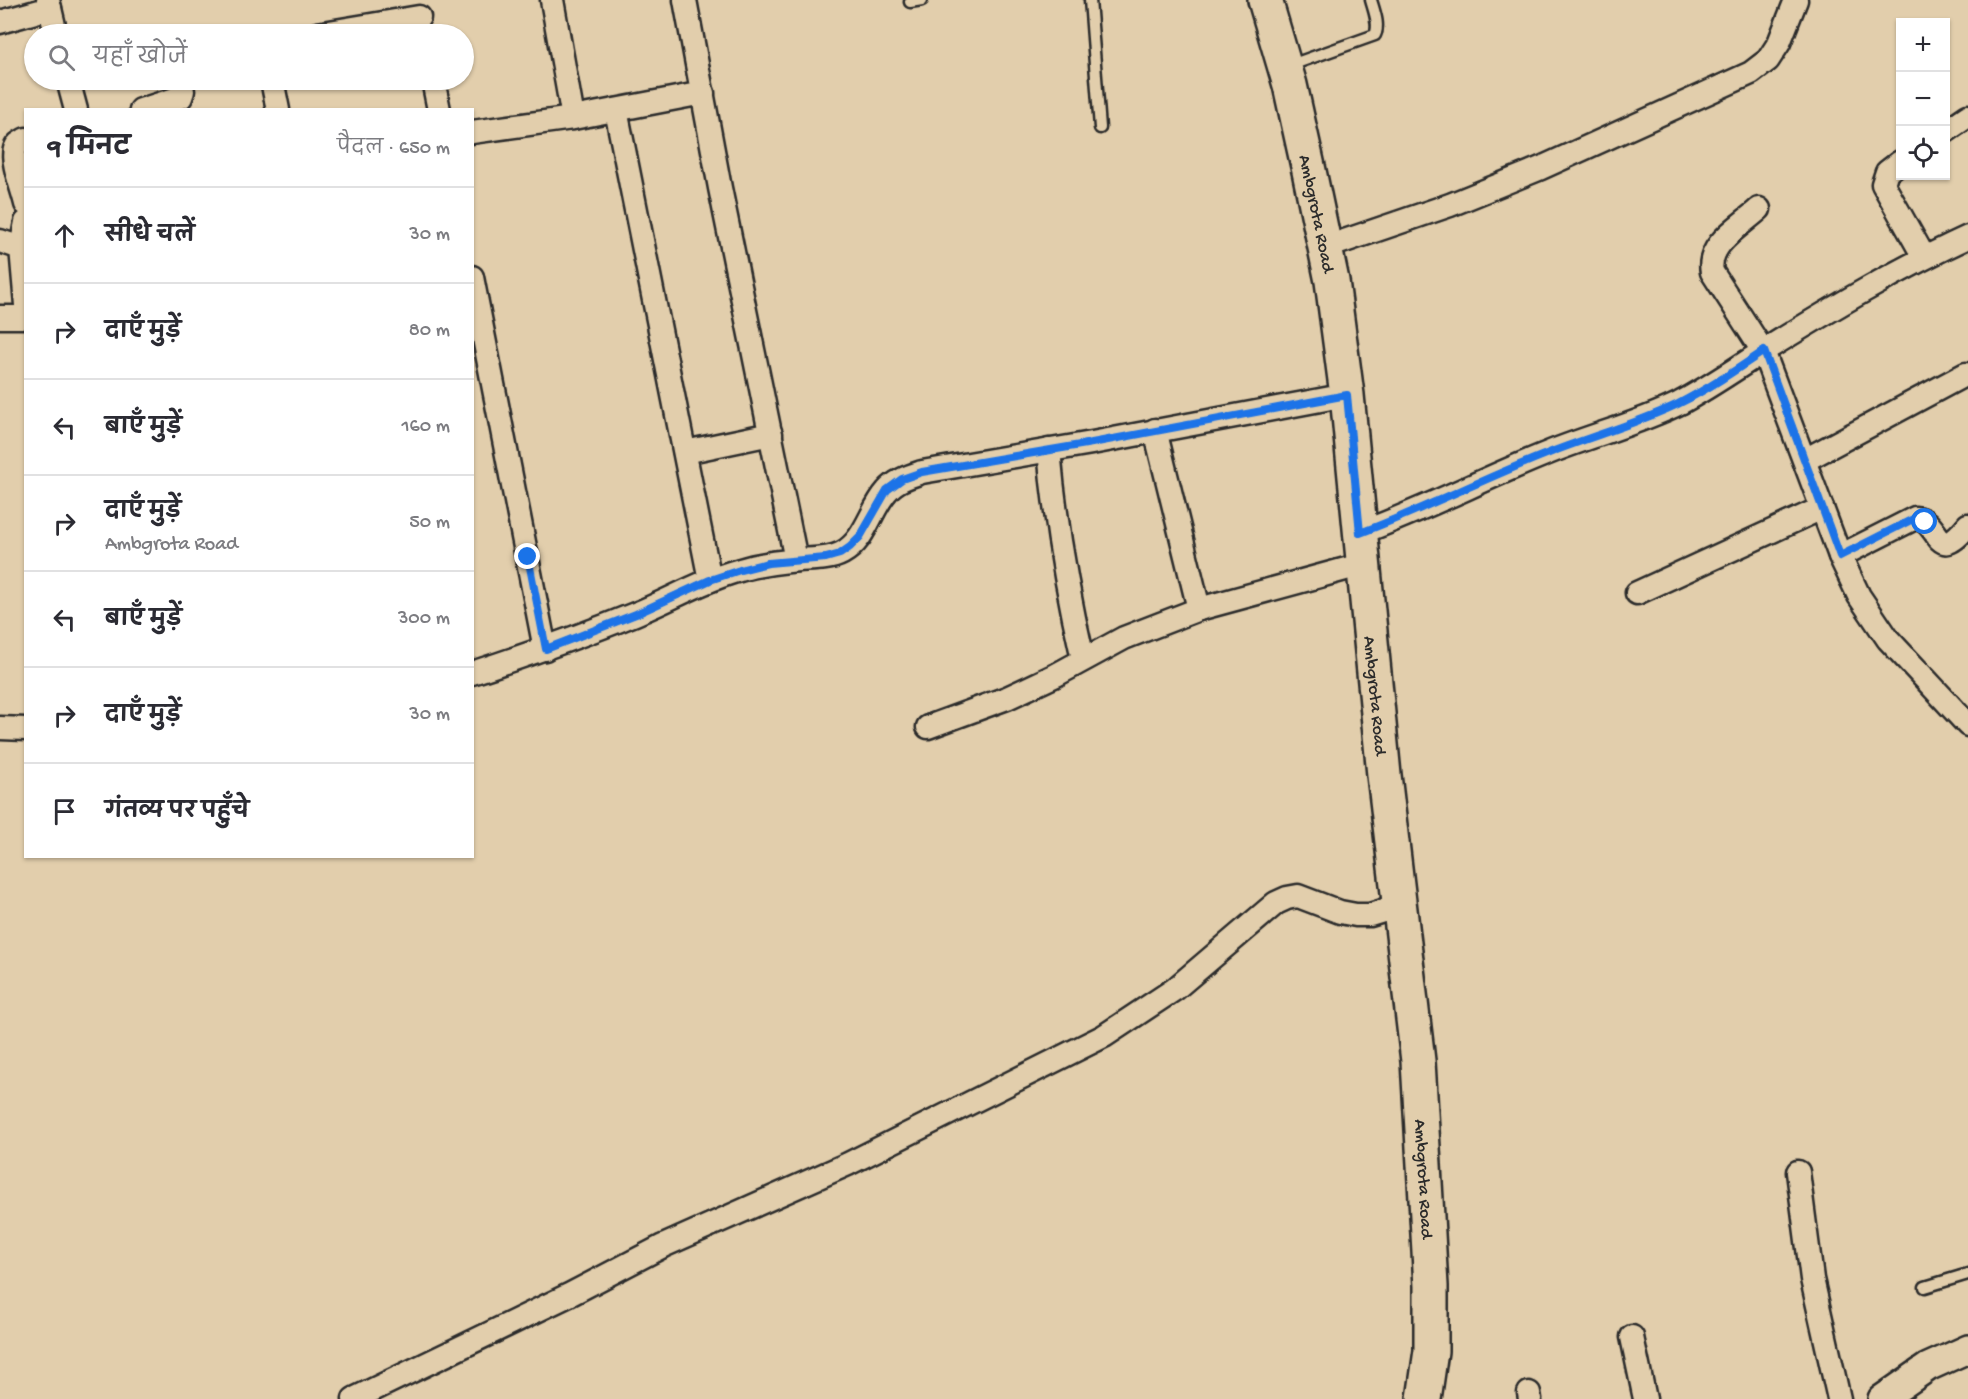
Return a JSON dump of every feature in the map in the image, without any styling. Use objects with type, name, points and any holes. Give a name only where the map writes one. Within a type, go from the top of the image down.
[{"type":"main road","name":"Ambgrota Road","points":[[1265,0],[1285,67],[1332,281],[1347,395],[1384,775],[1418,1061],[1430,1275],[1431,1351],[1424,1399]]},
{"type":"street","points":[[552,0],[573,118]]},
{"type":"street","points":[[685,0],[720,188],[796,560]]},
{"type":"street","points":[[1324,248],[1450,205],[1541,168],[1751,73],[1768,60],[1779,43],[1796,0]]},
{"type":"street","points":[[0,22],[49,4],[54,24]]},
{"type":"street","points":[[378,24],[420,17]]},
{"type":"street","points":[[71,90],[75,108]]},
{"type":"street","points":[[147,108],[181,97],[183,90]]},
{"type":"street","points":[[274,90],[278,108]]},
{"type":"street","points":[[435,90],[439,108]]},
{"type":"street","points":[[474,132],[573,118],[703,93]]},
{"type":"street","points":[[616,110],[710,580]]},
{"type":"street","points":[[1950,128],[1968,116]]},
{"type":"street","points":[[24,140],[18,143],[14,150],[24,196]]},
{"type":"street","points":[[1896,165],[1887,172],[1883,184],[1924,257]]},
{"type":"street","points":[[1759,209],[1718,245],[1712,254],[1710,263],[1712,272],[1764,351],[1840,556],[1859,596],[1888,639],[1968,725]]},
{"type":"street","points":[[24,225],[11,245],[24,297]]},
{"type":"street","points":[[928,727],[1007,698],[1056,675],[1124,638],[1362,549],[1400,518],[1543,456],[1624,427],[1678,404],[1721,380],[1764,351],[1870,287],[1924,257],[1968,237]]},
{"type":"street","points":[[474,295],[481,358],[546,649]]},
{"type":"street","points":[[0,317],[24,317]]},
{"type":"street","points":[[1805,459],[1966,374]]},
{"type":"street","points":[[474,672],[546,649],[636,614],[710,580],[740,570],[768,563],[826,558],[840,554],[860,537],[887,490],[902,479],[922,472],[1347,395]]},
{"type":"street","points":[[1155,430],[1199,609]]},
{"type":"street","points":[[685,452],[771,435]]},
{"type":"street","points":[[1049,450],[1054,512],[1072,613],[1083,659]]},
{"type":"street","points":[[1637,593],[1822,508]]},
{"type":"street","points":[[1840,556],[1915,518],[1925,522],[1940,540],[1946,543],[1952,543],[1957,539],[1968,525]]},
{"type":"street","points":[[0,728],[24,729]]},
{"type":"street","points":[[354,1399],[569,1295],[663,1246],[848,1164],[1104,1036],[1175,989],[1276,903],[1298,896],[1340,912],[1370,915],[1383,911],[1400,901]]},
{"type":"street","points":[[1798,1172],[1812,1279],[1839,1399]]},
{"type":"street","points":[[1632,1337],[1645,1399]]},
{"type":"street","points":[[1882,1399],[1928,1367],[1968,1349]]},
{"type":"lane","points":[[910,2],[922,0]]},
{"type":"lane","points":[[1090,0],[1100,128]]},
{"type":"lane","points":[[1285,67],[1375,35],[1377,24],[1371,0]]},
{"type":"lane","points":[[1925,1287],[1968,1274]]},
{"type":"route","points":[[528,557],[546,649],[636,614],[710,580],[740,570],[768,563],[826,558],[840,554],[860,537],[875,507],[887,490],[902,479],[922,472],[1347,395],[1360,533],[1549,453],[1624,427],[1678,404],[1721,380],[1764,351],[1840,556],[1915,518],[1925,522]]}]
